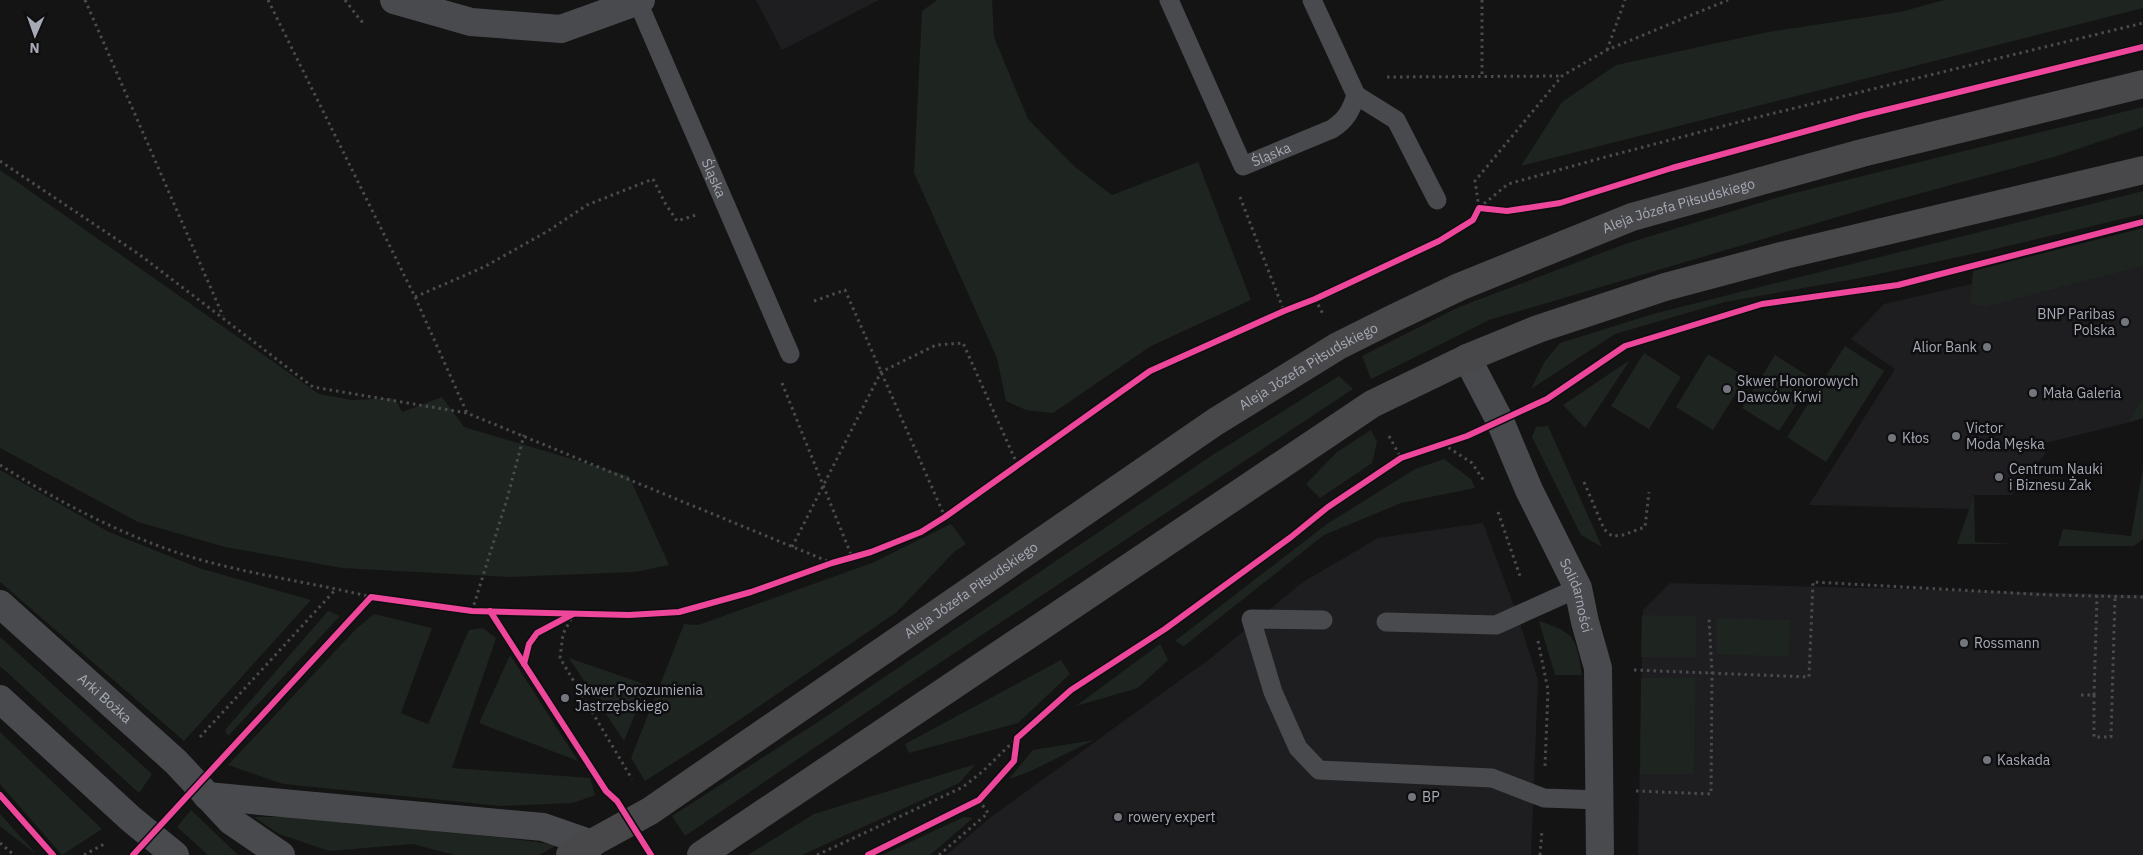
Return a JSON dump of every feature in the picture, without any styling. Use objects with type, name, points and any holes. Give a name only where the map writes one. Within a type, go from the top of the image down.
[{"type":"main road","name":"Aleja Józefa Piłsudskiego","points":[[581,849],[650,811],[865,661],[1068,525],[1215,422],[1338,346],[1394,318],[1459,287],[1632,217],[1862,153],[2143,84]]},
{"type":"main road","points":[[702,855],[1372,404],[1468,358],[1538,329],[1666,287],[1786,254],[2143,170]]},
{"type":"street","name":"Śląska","points":[[394,0],[471,22],[561,29],[639,0]]},
{"type":"street","name":"Solidarności","points":[[1468,358],[1500,421],[1529,490],[1578,588],[1598,668],[1600,855]]},
{"type":"street","name":"Arki Bożka","points":[[0,604],[176,762],[231,821],[281,855]]},
{"type":"street","points":[[0,699],[130,819],[173,854]]},
{"type":"street","points":[[207,796],[543,828],[581,849]]},
{"type":"lane","name":"Śląska","points":[[639,0],[790,354]]},
{"type":"lane","name":"Śląska","points":[[1169,0],[1243,166],[1332,129],[1344,122],[1352,108],[1356,95]]},
{"type":"lane","points":[[1312,0],[1356,95],[1396,120],[1437,200]]},
{"type":"lane","points":[[1386,622],[1496,625],[1578,588]]},
{"type":"lane","points":[[1323,620],[1251,619],[1273,692],[1298,748],[1319,770],[1492,778],[1544,798],[1600,800]]},
{"type":"path","points":[[85,0],[223,317]]},
{"type":"path","points":[[268,0],[415,297],[468,413]]},
{"type":"path","points":[[1482,0],[1482,78]]},
{"type":"path","points":[[1607,50],[1625,0]]},
{"type":"path","points":[[1478,211],[1475,181],[1562,76],[1607,50],[1728,0]]},
{"type":"path","points":[[1478,211],[1508,184],[1750,119],[2143,23]]},
{"type":"path","points":[[1347,76],[1482,78],[1562,76]]},
{"type":"path","points":[[0,161],[140,255],[313,386],[468,413],[792,547],[838,561]]},
{"type":"path","points":[[415,297],[484,267],[548,231],[587,205],[654,179],[665,203],[677,221],[726,206]]},
{"type":"path","points":[[1238,191],[1284,311]]},
{"type":"path","points":[[1478,211],[1489,209]]},
{"type":"path","points":[[814,301],[845,290],[948,515],[937,522]]},
{"type":"path","points":[[1307,302],[1324,295]]},
{"type":"path","points":[[1275,315],[1292,308]]},
{"type":"path","points":[[792,547],[881,372],[936,345],[962,343],[1018,466]]},
{"type":"path","points":[[472,611],[507,499],[524,435]]},
{"type":"path","points":[[1010,472],[1026,461]]},
{"type":"path","points":[[0,465],[50,496],[114,527],[167,549],[245,571],[380,599]]},
{"type":"path","points":[[1584,482],[1604,529],[1612,536],[1623,535],[1645,526],[1649,492]]},
{"type":"path","points":[[823,566],[861,554]]},
{"type":"path","points":[[1630,670],[1809,677],[1814,582],[2143,597]]},
{"type":"path","points":[[197,740],[337,589]]},
{"type":"path","points":[[2097,596],[2094,737],[2111,737],[2115,596]]},
{"type":"path","points":[[364,605],[371,598]]},
{"type":"path","points":[[463,610],[481,611]]},
{"type":"path","points":[[565,613],[584,613]]},
{"type":"path","points":[[560,621],[574,613]]},
{"type":"path","points":[[574,613],[563,634],[560,658],[637,785]]},
{"type":"path","points":[[1628,790],[1711,794],[1712,673],[1709,618]]},
{"type":"path","points":[[2081,695],[2094,695]]},
{"type":"path","points":[[1015,753],[1017,738]]},
{"type":"path","points":[[817,855],[964,786],[983,771],[1017,738]]},
{"type":"path","points":[[970,804],[979,800],[985,794]]},
{"type":"path","points":[[939,855],[988,813],[979,800]]},
{"type":"path","points":[[0,843],[14,855]]},
{"type":"path","points":[[84,855],[103,846]]},
{"type":"shaded area","points":[[756,0],[879,0],[782,50]]},
{"type":"shaded area","points":[[937,0],[992,0],[994,37],[1028,119],[1075,167],[1112,195],[1198,162],[1251,300],[1151,346],[1053,413],[1026,410],[1006,401],[997,358],[914,173],[922,11]]},
{"type":"shaded area","points":[[1944,0],[2143,0],[2143,8],[1521,166],[1562,102],[1616,65],[1768,32],[1900,12]]},
{"type":"shaded area","points":[[2143,107],[2143,127],[2054,157],[1885,203],[1489,320],[1371,379],[1362,356],[1459,307],[1628,243],[1786,195]]},
{"type":"shaded area","points":[[0,170],[319,394],[352,400],[392,398],[397,402],[402,412],[442,397],[464,427],[629,476],[669,565],[635,572],[509,577],[342,568],[225,547],[138,522],[0,448]]},
{"type":"shaded area","points":[[2143,191],[2143,214],[1991,250],[1860,278],[1725,302],[1615,334],[1531,389],[1545,361],[1560,343],[1653,314]]},
{"type":"shaded area","points":[[2143,228],[2143,266],[1984,307],[1970,303],[1973,271]]},
{"type":"shaded area","points":[[2143,245],[2143,397],[2127,423],[2045,443],[2045,454],[2012,495],[1974,495],[1970,509],[1809,505],[1895,369],[1851,339],[1884,304]]},
{"type":"shaded area","points":[[1845,346],[1884,371],[1826,462],[1787,437]]},
{"type":"shaded area","points":[[1644,353],[1681,377],[1649,429],[1611,406]]},
{"type":"shaded area","points":[[1708,354],[1746,377],[1713,430],[1676,407]]},
{"type":"shaded area","points":[[1775,355],[1813,379],[1779,431],[1742,408]]},
{"type":"shaded area","points":[[1630,360],[1585,428],[1563,405]]},
{"type":"shaded area","points":[[1339,376],[1353,389],[911,682],[685,836],[672,816],[818,722],[1211,456]]},
{"type":"shaded area","points":[[2143,397],[2143,418],[2127,423]]},
{"type":"shaded area","points":[[1548,426],[1602,547],[1581,535],[1532,437],[1536,427]]},
{"type":"shaded area","points":[[1371,430],[1377,442],[1372,463],[1320,498],[1306,484],[1337,452]]},
{"type":"shaded area","points":[[1444,459],[1471,479],[1475,488],[1401,503],[1324,535],[1184,646],[1175,641],[1327,524],[1415,469]]},
{"type":"shaded area","points":[[2143,468],[2143,539],[2134,546],[2058,546],[2063,529],[2131,536]]},
{"type":"shaded area","points":[[0,470],[109,532],[199,568],[311,600],[184,741],[0,582]]},
{"type":"shaded area","points":[[1974,495],[1975,542],[2016,544],[1957,544]]},
{"type":"shaded area","points":[[1483,523],[1516,611],[1538,680],[1531,855],[946,855],[991,817],[1211,658],[1303,582],[1378,538]]},
{"type":"shaded area","points":[[951,524],[966,544],[954,552],[897,612],[717,735],[645,781],[631,758],[684,624],[698,625],[872,563]]},
{"type":"shaded area","points":[[1670,583],[2143,595],[2143,855],[1638,855],[1643,610]]},
{"type":"shaded area","points":[[328,611],[340,616],[228,736],[225,730]]},
{"type":"shaded area","points":[[374,614],[432,628],[401,713],[428,724],[469,630],[483,628],[496,638],[452,768],[590,778],[595,795],[573,803],[501,806],[283,784],[228,765],[356,629]]},
{"type":"shaded area","points":[[1642,615],[1696,616],[1696,657],[1641,657]]},
{"type":"shaded area","points":[[1716,618],[1790,620],[1789,657],[1717,654]]},
{"type":"shaded area","points":[[1539,621],[1560,629],[1572,639],[1576,645],[1582,675],[1555,675]]},
{"type":"shaded area","points":[[0,637],[152,774],[139,793],[0,666]]},
{"type":"shaded area","points":[[1160,644],[1168,660],[1138,688],[1076,706]]},
{"type":"shaded area","points":[[510,655],[578,761],[479,723]]},
{"type":"shaded area","points":[[569,658],[647,685],[624,741]]},
{"type":"shaded area","points":[[1061,660],[1070,674],[1018,723],[909,753],[905,744]]},
{"type":"shaded area","points":[[1641,678],[1696,678],[1694,774],[1640,774]]},
{"type":"shaded area","points":[[0,732],[102,829],[62,855],[0,784]]},
{"type":"shaded area","points":[[1094,740],[1029,772],[1009,779],[1033,750]]},
{"type":"shaded area","points":[[976,764],[959,783],[802,855],[748,855],[814,814]]},
{"type":"shaded area","points":[[191,810],[238,855],[208,855],[177,827]]},
{"type":"shaded area","points":[[0,814],[37,855],[0,826]]},
{"type":"shaded area","points":[[254,817],[288,817],[507,838],[557,845],[539,855],[454,855],[413,844],[329,851],[279,834]]},
{"type":"shaded area","points":[[964,817],[973,818],[930,855],[882,855]]},
{"type":"cycle path","points":[[133,855],[371,597],[472,611],[629,615],[679,612],[751,592],[832,563],[871,552],[921,532],[945,517],[1150,371],[1315,299],[1439,241],[1473,220],[1479,208],[1507,211],[1560,203],[1672,168],[1861,116],[2143,47]]},
{"type":"cycle path","points":[[868,855],[979,800],[1014,761],[1017,738],[1071,690],[1165,629],[1291,537],[1328,507],[1401,458],[1467,436],[1547,399],[1625,346],[1762,304],[1898,285],[2143,222]]},
{"type":"cycle path","points":[[490,611],[606,791],[617,801],[651,855]]},
{"type":"cycle path","points":[[524,664],[529,644],[537,633],[573,614]]},
{"type":"cycle path","points":[[0,795],[53,855]]},
{"type":"place","name":"BNP Paribas Polska","points":[[2125,322]]},
{"type":"place","name":"Alior Bank","points":[[1987,347]]},
{"type":"place","name":"Skwer Honorowych Dawców Krwi","points":[[1727,389]]},
{"type":"place","name":"Mała Galeria","points":[[2033,393]]},
{"type":"place","name":"Victor Moda Męska","points":[[1956,436]]},
{"type":"place","name":"Kłos","points":[[1892,438]]},
{"type":"place","name":"Centrum Nauki i Biznesu Żak","points":[[1999,477]]},
{"type":"place","name":"Rossmann","points":[[1964,643]]},
{"type":"place","name":"Skwer Porozumienia Jastrzębskiego","points":[[565,698]]},
{"type":"place","name":"Kaskada","points":[[1987,760]]},
{"type":"place","name":"BP","points":[[1412,797]]},
{"type":"place","name":"rowery expert","points":[[1118,817]]}]
